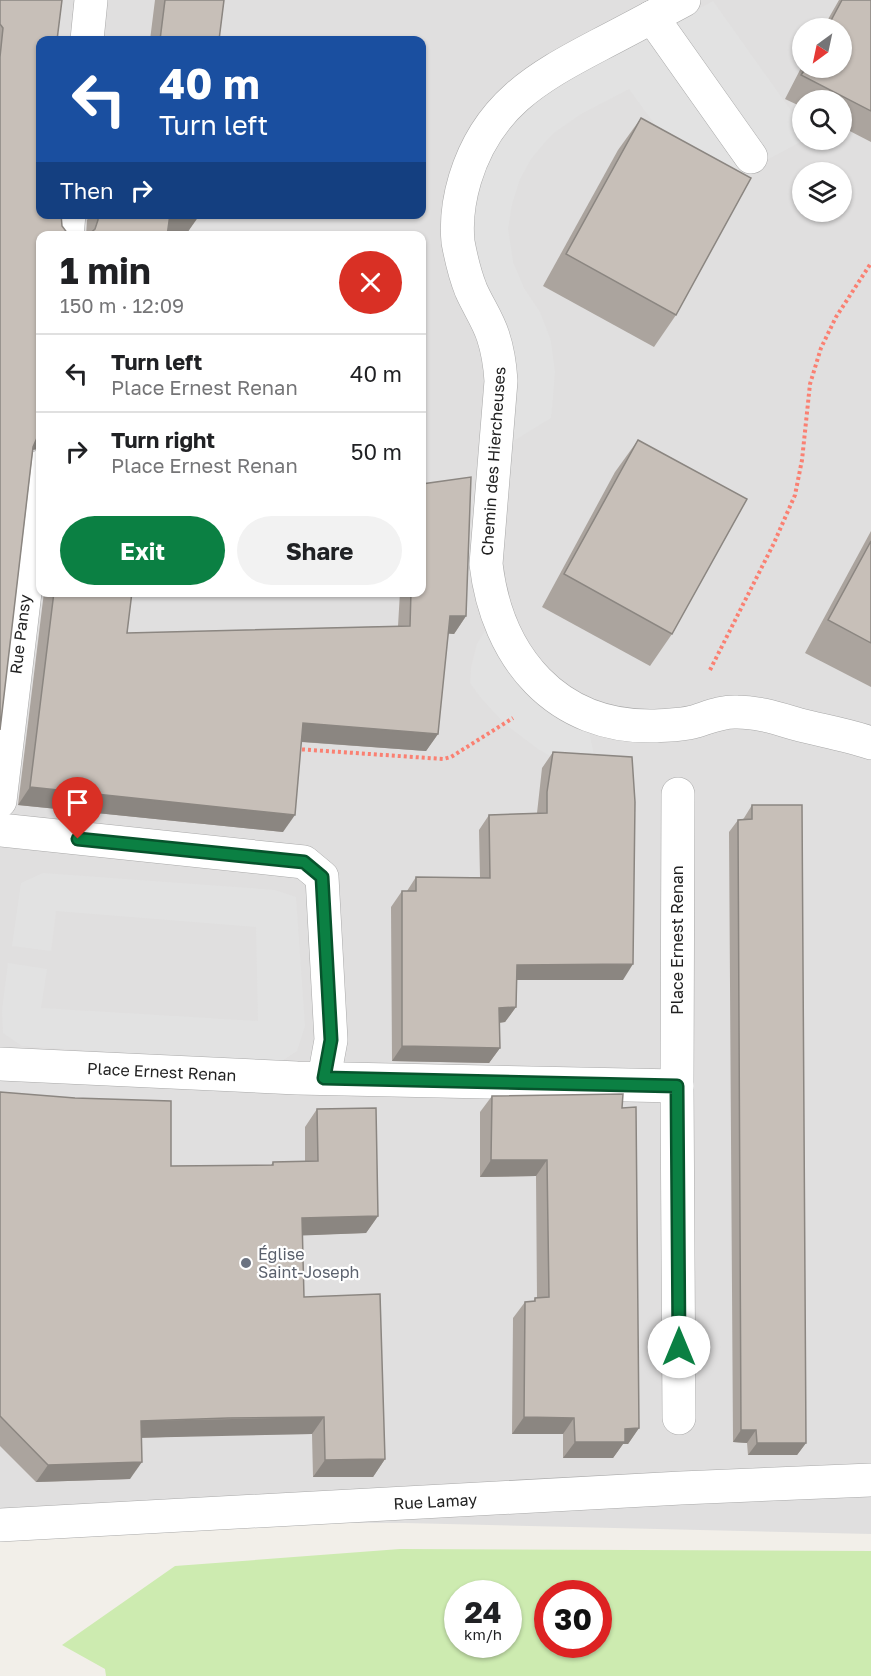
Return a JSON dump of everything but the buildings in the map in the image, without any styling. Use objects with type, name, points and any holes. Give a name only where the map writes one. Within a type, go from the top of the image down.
[{"type":"street","points":[[87,36],[91,0]]},
{"type":"street","name":"Chemin des Hiercheuses","points":[[684,0],[559,65],[515,96],[482,139],[470,162],[458,212],[458,240],[471,289],[492,334],[499,358],[501,381],[486,564],[489,588],[498,620],[511,648],[527,670],[552,693],[594,716],[619,723],[643,726],[681,724],[735,711],[760,714],[871,743]]},
{"type":"street","points":[[652,17],[751,157]]},
{"type":"street","name":"Rue Pansy","points":[[0,801],[36,500]]},
{"type":"street","name":"Place Ernest Renan","points":[[678,794],[679,1418]]},
{"type":"street","points":[[0,830],[304,862],[322,877],[331,1040],[324,1078]]},
{"type":"street","name":"Place Ernest Renan","points":[[0,1064],[324,1078],[677,1086]]},
{"type":"street","name":"Rue Lamay","points":[[0,1525],[657,1489],[871,1480]]},
{"type":"path","points":[[681,724],[698,695],[786,516],[800,476],[807,401],[815,364],[828,331],[871,263]]},
{"type":"path","points":[[296,749],[426,759],[451,758],[552,693]]},
{"type":"shaded area","points":[[0,0],[871,0],[871,1534],[405,1523],[0,1523]]},
{"type":"shaded area","points":[[713,1],[792,112],[792,146],[705,193],[629,89],[581,114],[546,141],[531,159],[520,179],[512,204],[508,229],[513,262],[524,288],[540,312],[551,341],[555,371],[551,418],[510,443],[477,271],[472,219],[484,168],[509,124],[557,84]]},
{"type":"shaded area","points":[[485,631],[503,663],[524,689],[589,731],[596,766],[557,760],[538,749],[505,724],[481,698],[470,683],[477,644]]},
{"type":"shaded area","points":[[43,873],[275,890],[296,897],[305,1026],[297,1051],[279,1063],[22,1046],[3,1033],[2,1010],[8,963],[47,969],[41,1008],[258,1021],[256,927],[56,911],[51,951],[12,946],[21,883]]},
{"type":"green space","points":[[400,1549],[871,1551],[871,1676],[106,1676],[105,1669],[62,1645],[175,1566]]},
{"type":"place","name":"Église Saint-Joseph","points":[[246,1263]]},
{"type":"route","points":[[78,839],[304,862],[322,877],[331,1040],[324,1078],[677,1086],[679,1347]]}]
